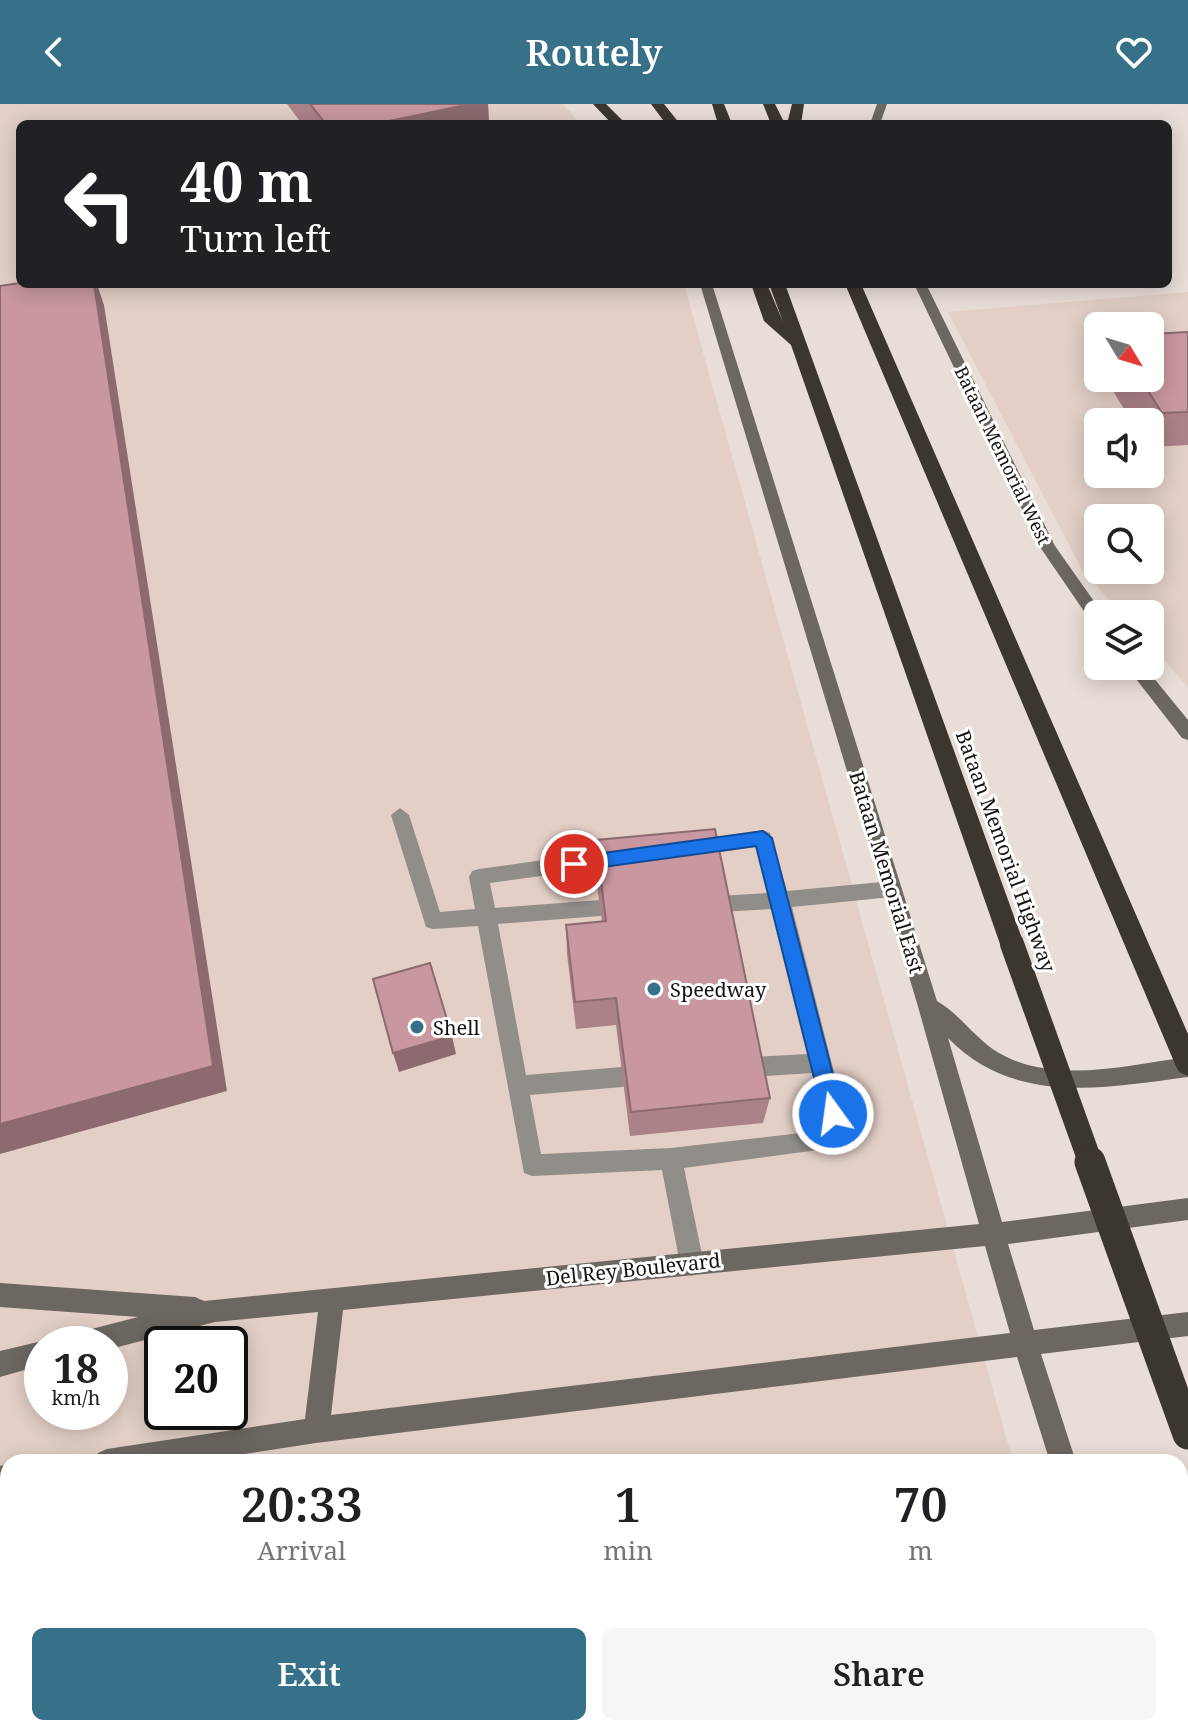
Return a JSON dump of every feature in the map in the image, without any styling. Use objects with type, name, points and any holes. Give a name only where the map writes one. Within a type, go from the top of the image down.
[{"type":"highway","points":[[599,104],[617,120]]},
{"type":"highway","points":[[657,104],[670,120]]},
{"type":"highway","points":[[760,288],[772,321],[796,342]]},
{"type":"highway","name":"Bataan Memorial Highway","points":[[778,288],[1188,1434]]},
{"type":"highway","points":[[855,288],[1188,1066]]},
{"type":"main road","name":"Bataan Memorial East","points":[[707,288],[927,1003],[1025,1343],[1060,1454]]},
{"type":"main road","name":"Bataan Memorial West","points":[[922,288],[1048,547],[1085,600]]},
{"type":"main road","points":[[1146,680],[1188,733]]},
{"type":"main road","points":[[927,1003],[953,1032],[980,1053],[1013,1072],[1045,1080],[1078,1081],[1188,1066]]},
{"type":"main road","name":"Del Rey Boulevard","points":[[128,1332],[215,1310],[995,1234],[1188,1209]]},
{"type":"main road","points":[[0,1295],[215,1310]]},
{"type":"main road","points":[[316,1430],[332,1299]]},
{"type":"main road","points":[[159,1454],[316,1430],[1188,1324]]},
{"type":"main road","points":[[0,1364],[24,1358]]},
{"type":"lane","points":[[400,815],[433,921],[600,908]]},
{"type":"lane","points":[[637,855],[479,877],[532,1165],[671,1159],[840,1139],[763,838],[668,851]]},
{"type":"lane","points":[[719,904],[892,889]]},
{"type":"lane","points":[[752,1067],[820,1063]]},
{"type":"lane","points":[[518,1086],[622,1077]]},
{"type":"lane","points":[[671,1159],[692,1264]]},
{"type":"shaded area","points":[[0,104],[563,104],[577,120],[16,120],[16,288],[685,288],[1011,1454],[0,1454]]},
{"type":"shaded area","points":[[1188,292],[1188,687],[1164,660],[1164,600],[1109,600],[1095,584],[1164,584],[1164,504],[1084,504],[1084,572],[948,312]]},
{"type":"building","points":[[310,104],[470,104],[394,120],[323,120]]},
{"type":"building","points":[[16,284],[16,288],[95,288],[213,1066],[0,1124],[0,286]]},
{"type":"building","points":[[1188,332],[1188,412],[1164,413],[1164,408],[1159,408],[1149,392],[1164,392],[1164,333]]},
{"type":"building","name":"Speedway","points":[[715,829],[770,1098],[631,1112],[616,998],[575,1002],[566,925],[606,921],[596,840]]},
{"type":"building","name":"Shell","points":[[430,963],[452,1036],[393,1053],[373,979]]},
{"type":"place","name":"Speedway","points":[[654,989]]},
{"type":"place","name":"Shell","points":[[417,1027]]},
{"type":"route","points":[[574,864],[763,838],[833,1114]]}]
